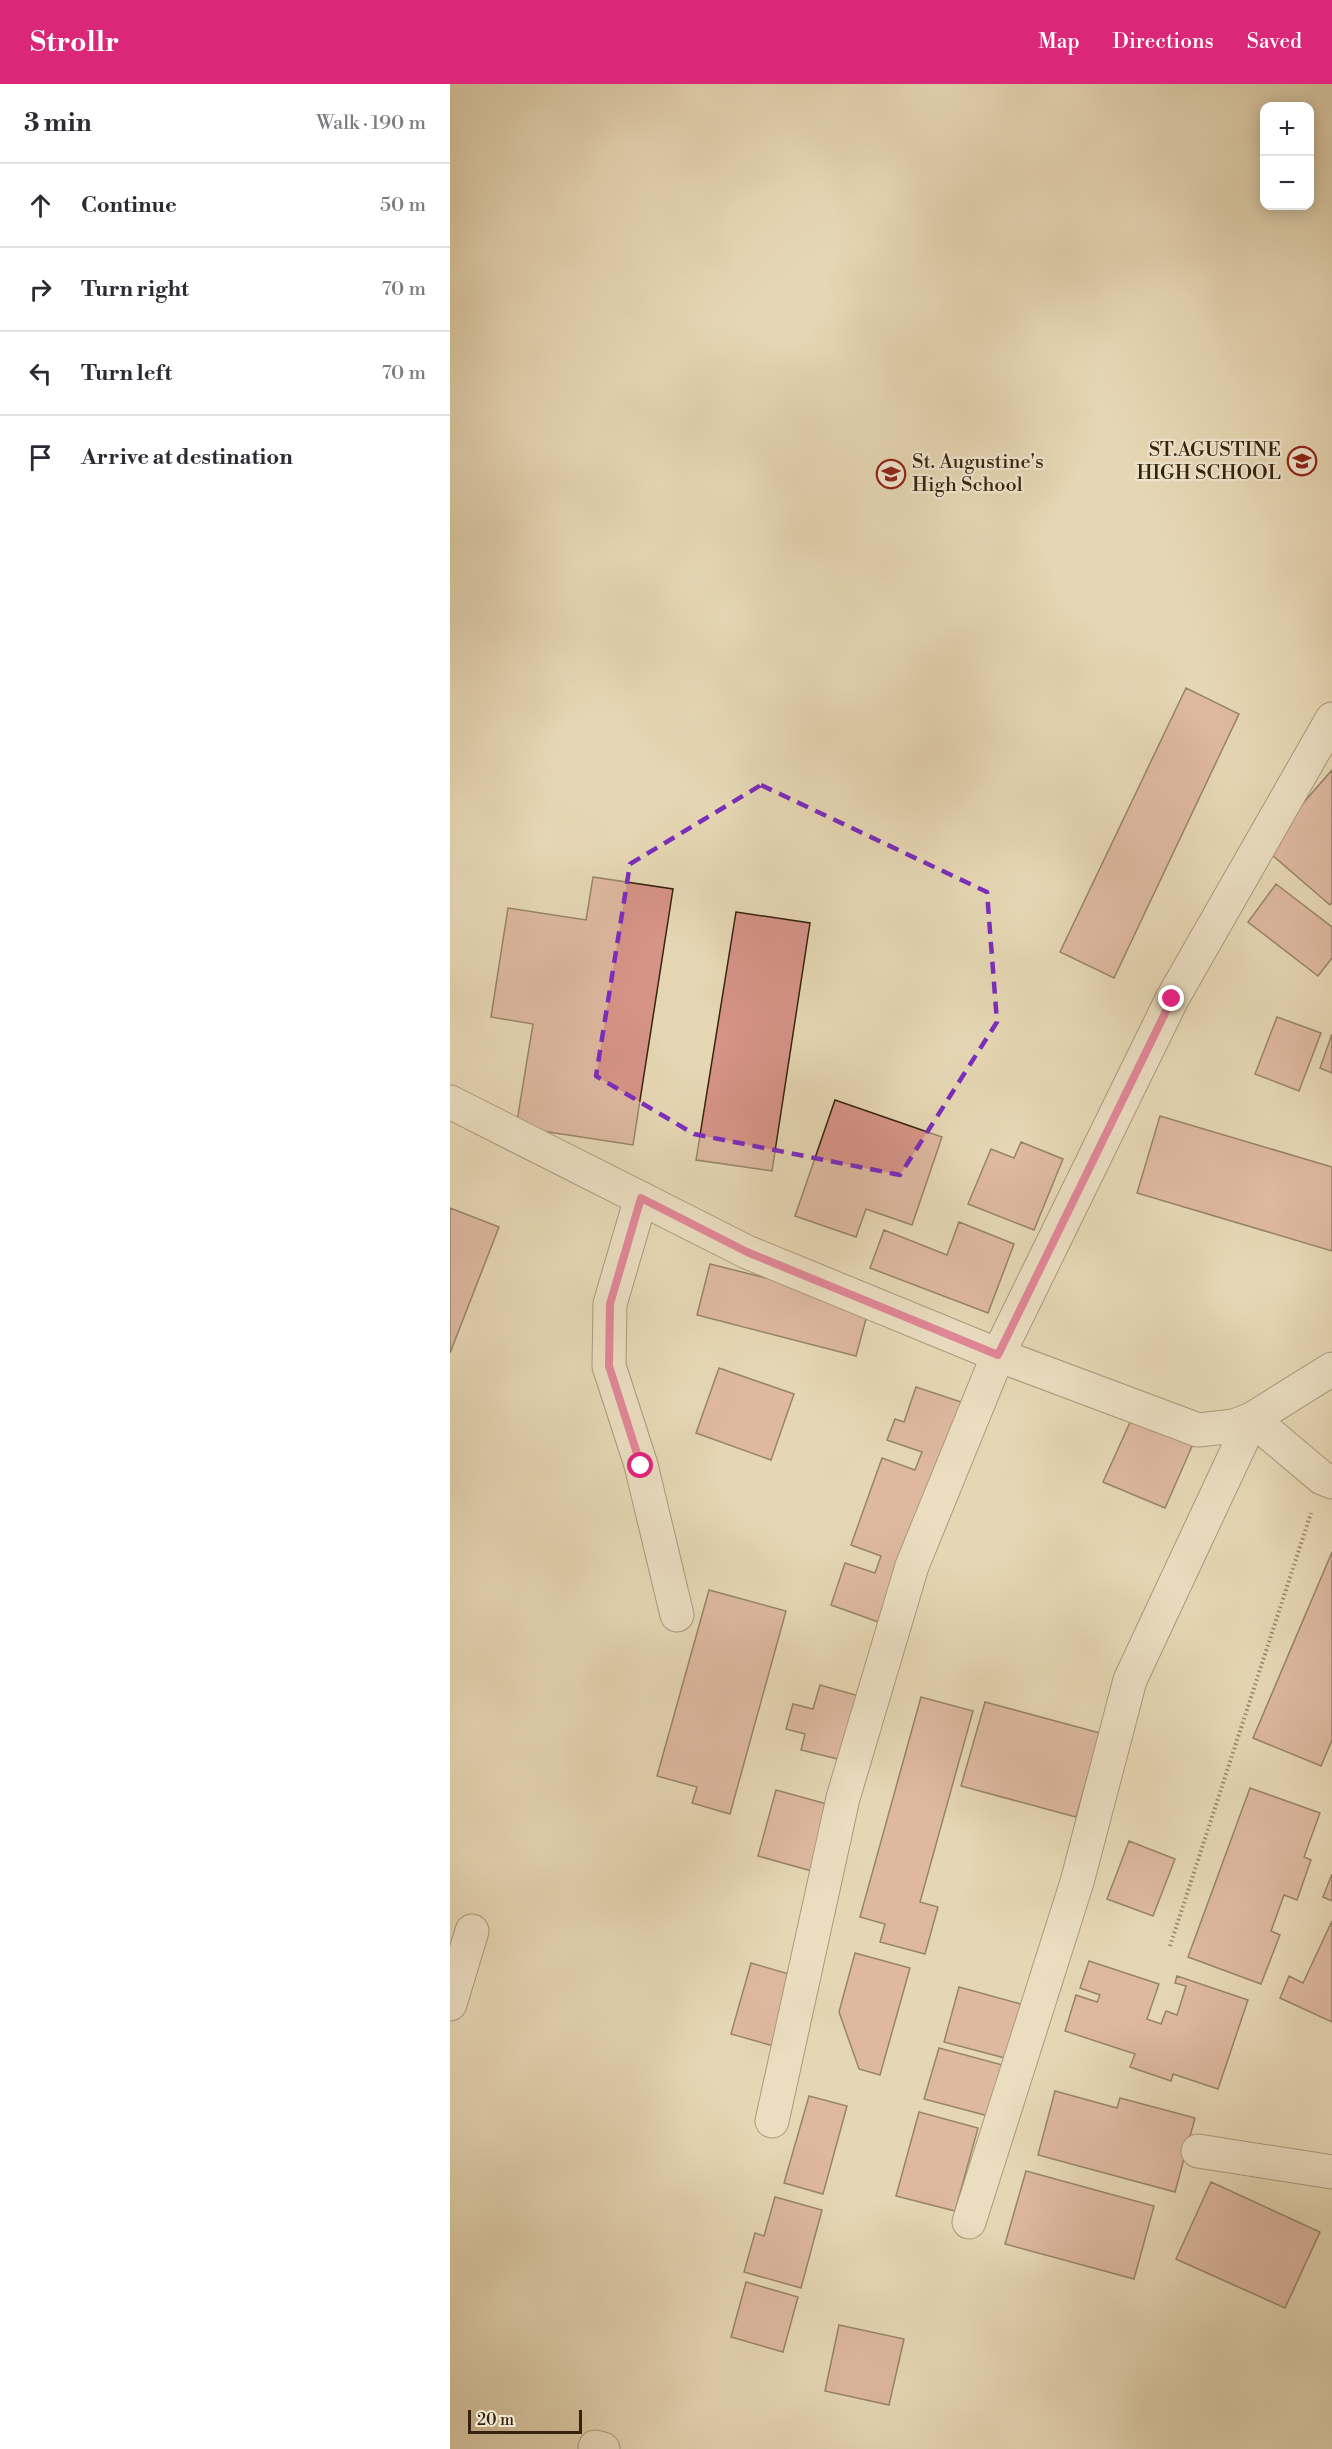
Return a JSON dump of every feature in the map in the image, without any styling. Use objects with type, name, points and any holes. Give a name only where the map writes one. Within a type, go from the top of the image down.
[{"type":"street","points":[[772,2121],[843,1798],[912,1566],[998,1355],[1172,999],[1332,719]]},
{"type":"street","points":[[450,1102],[747,1252],[998,1355],[1198,1430],[1234,1426],[1252,1419],[1332,1369]]},
{"type":"street","points":[[641,1198],[610,1304],[609,1366],[641,1466],[677,1616]]},
{"type":"street","points":[[1252,1419],[1327,1480]]},
{"type":"street","points":[[969,2222],[1077,1882],[1130,1680],[1252,1419]]},
{"type":"street","points":[[450,2004],[472,1931]]},
{"type":"street","points":[[1198,2151],[1332,2172]]},
{"type":"path","points":[[1170,1946],[1327,1480]]},
{"type":"highlighted area","points":[[761,785],[987,892],[997,1022],[900,1175],[694,1134],[596,1076],[630,864]]},
{"type":"building","points":[[1186,688],[1239,714],[1114,978],[1060,952]]},
{"type":"building","points":[[1332,770],[1332,902],[1330,905],[1264,848]]},
{"type":"building","points":[[593,877],[673,889],[633,1145],[516,1127],[533,1024],[491,1017],[508,908],[586,920]]},
{"type":"building","points":[[1276,884],[1332,927],[1332,958],[1318,976],[1248,922]]},
{"type":"building","points":[[736,912],[810,923],[772,1171],[696,1160]]},
{"type":"building","points":[[1277,1017],[1321,1033],[1299,1091],[1255,1074]]},
{"type":"building","points":[[1332,1034],[1332,1073],[1320,1068]]},
{"type":"building","points":[[835,1100],[942,1137],[912,1225],[866,1209],[856,1237],[795,1216]]},
{"type":"building","points":[[1160,1116],[1332,1167],[1332,1251],[1137,1193]]},
{"type":"building","points":[[1021,1142],[1063,1159],[1034,1230],[968,1204],[991,1149],[1014,1158]]},
{"type":"building","points":[[450,1208],[499,1227],[450,1353]]},
{"type":"building","points":[[959,1222],[1014,1244],[988,1313],[870,1268],[884,1230],[947,1255]]},
{"type":"building","points":[[710,1264],[870,1304],[856,1356],[697,1315]]},
{"type":"building","points":[[719,1368],[794,1394],[771,1460],[696,1433]]},
{"type":"building","points":[[916,1387],[961,1402],[881,1623],[831,1605],[845,1563],[875,1573],[881,1556],[851,1545],[882,1458],[915,1470],[922,1452],[887,1440],[895,1419],[904,1422]]},
{"type":"building","points":[[1132,1418],[1193,1444],[1165,1508],[1103,1482]]},
{"type":"building","points":[[1332,1552],[1332,1740],[1321,1766],[1253,1738]]},
{"type":"building","points":[[709,1590],[786,1611],[730,1814],[692,1803],[697,1787],[657,1776]]},
{"type":"building","points":[[820,1685],[859,1696],[842,1760],[801,1750],[805,1734],[786,1729],[793,1704],[813,1709]]},
{"type":"building","points":[[921,1697],[973,1711],[920,1902],[938,1907],[925,1954],[880,1942],[885,1924],[860,1917]]},
{"type":"building","points":[[985,1702],[1100,1733],[1076,1817],[961,1786]]},
{"type":"building","points":[[1250,1788],[1320,1813],[1304,1857],[1311,1860],[1297,1900],[1284,1895],[1271,1931],[1280,1935],[1261,1984],[1188,1957]]},
{"type":"building","points":[[776,1790],[838,1807],[819,1873],[758,1856]]},
{"type":"building","points":[[1129,1841],[1175,1859],[1153,1916],[1107,1899]]},
{"type":"building","points":[[1332,1874],[1332,1901],[1323,1897]]},
{"type":"building","points":[[1332,1921],[1332,2022],[1280,1998],[1289,1976],[1303,1983]]},
{"type":"building","points":[[855,1953],[910,1968],[880,2075],[859,2069],[839,2012]]},
{"type":"building","points":[[1089,1961],[1159,1984],[1147,2019],[1161,2024],[1166,2011],[1177,2015],[1186,1986],[1175,1983],[1177,1976],[1248,2000],[1218,2089],[1173,2074],[1171,2081],[1130,2067],[1135,2054],[1065,2031],[1076,1995],[1097,2002],[1100,1995],[1080,1988]]},
{"type":"building","points":[[751,1963],[796,1976],[777,2047],[731,2034]]},
{"type":"building","points":[[959,1987],[1021,2004],[1005,2058],[944,2042]]},
{"type":"building","points":[[939,2048],[1010,2067],[996,2118],[924,2099]]},
{"type":"building","points":[[1055,2091],[1117,2108],[1120,2098],[1195,2118],[1175,2192],[1038,2155]]},
{"type":"building","points":[[809,2096],[847,2106],[823,2194],[784,2183]]},
{"type":"building","points":[[919,2112],[978,2128],[955,2211],[896,2196]]},
{"type":"building","points":[[1026,2171],[1154,2206],[1134,2279],[1005,2244]]},
{"type":"building","points":[[1211,2182],[1320,2232],[1285,2308],[1176,2259]]},
{"type":"building","points":[[775,2197],[822,2210],[801,2288],[744,2272],[755,2233],[764,2236]]},
{"type":"building","points":[[746,2282],[798,2297],[783,2352],[731,2337]]},
{"type":"building","points":[[839,2325],[904,2339],[889,2405],[825,2391]]},
{"type":"place","name":"ST.AGUSTINE HIGH SCHOOL","points":[[1302,461]]},
{"type":"place","name":"St. Augustine's High School","points":[[891,474]]},
{"type":"route","points":[[641,1466],[609,1366],[610,1304],[641,1198],[747,1252],[998,1355],[1172,999]]}]
